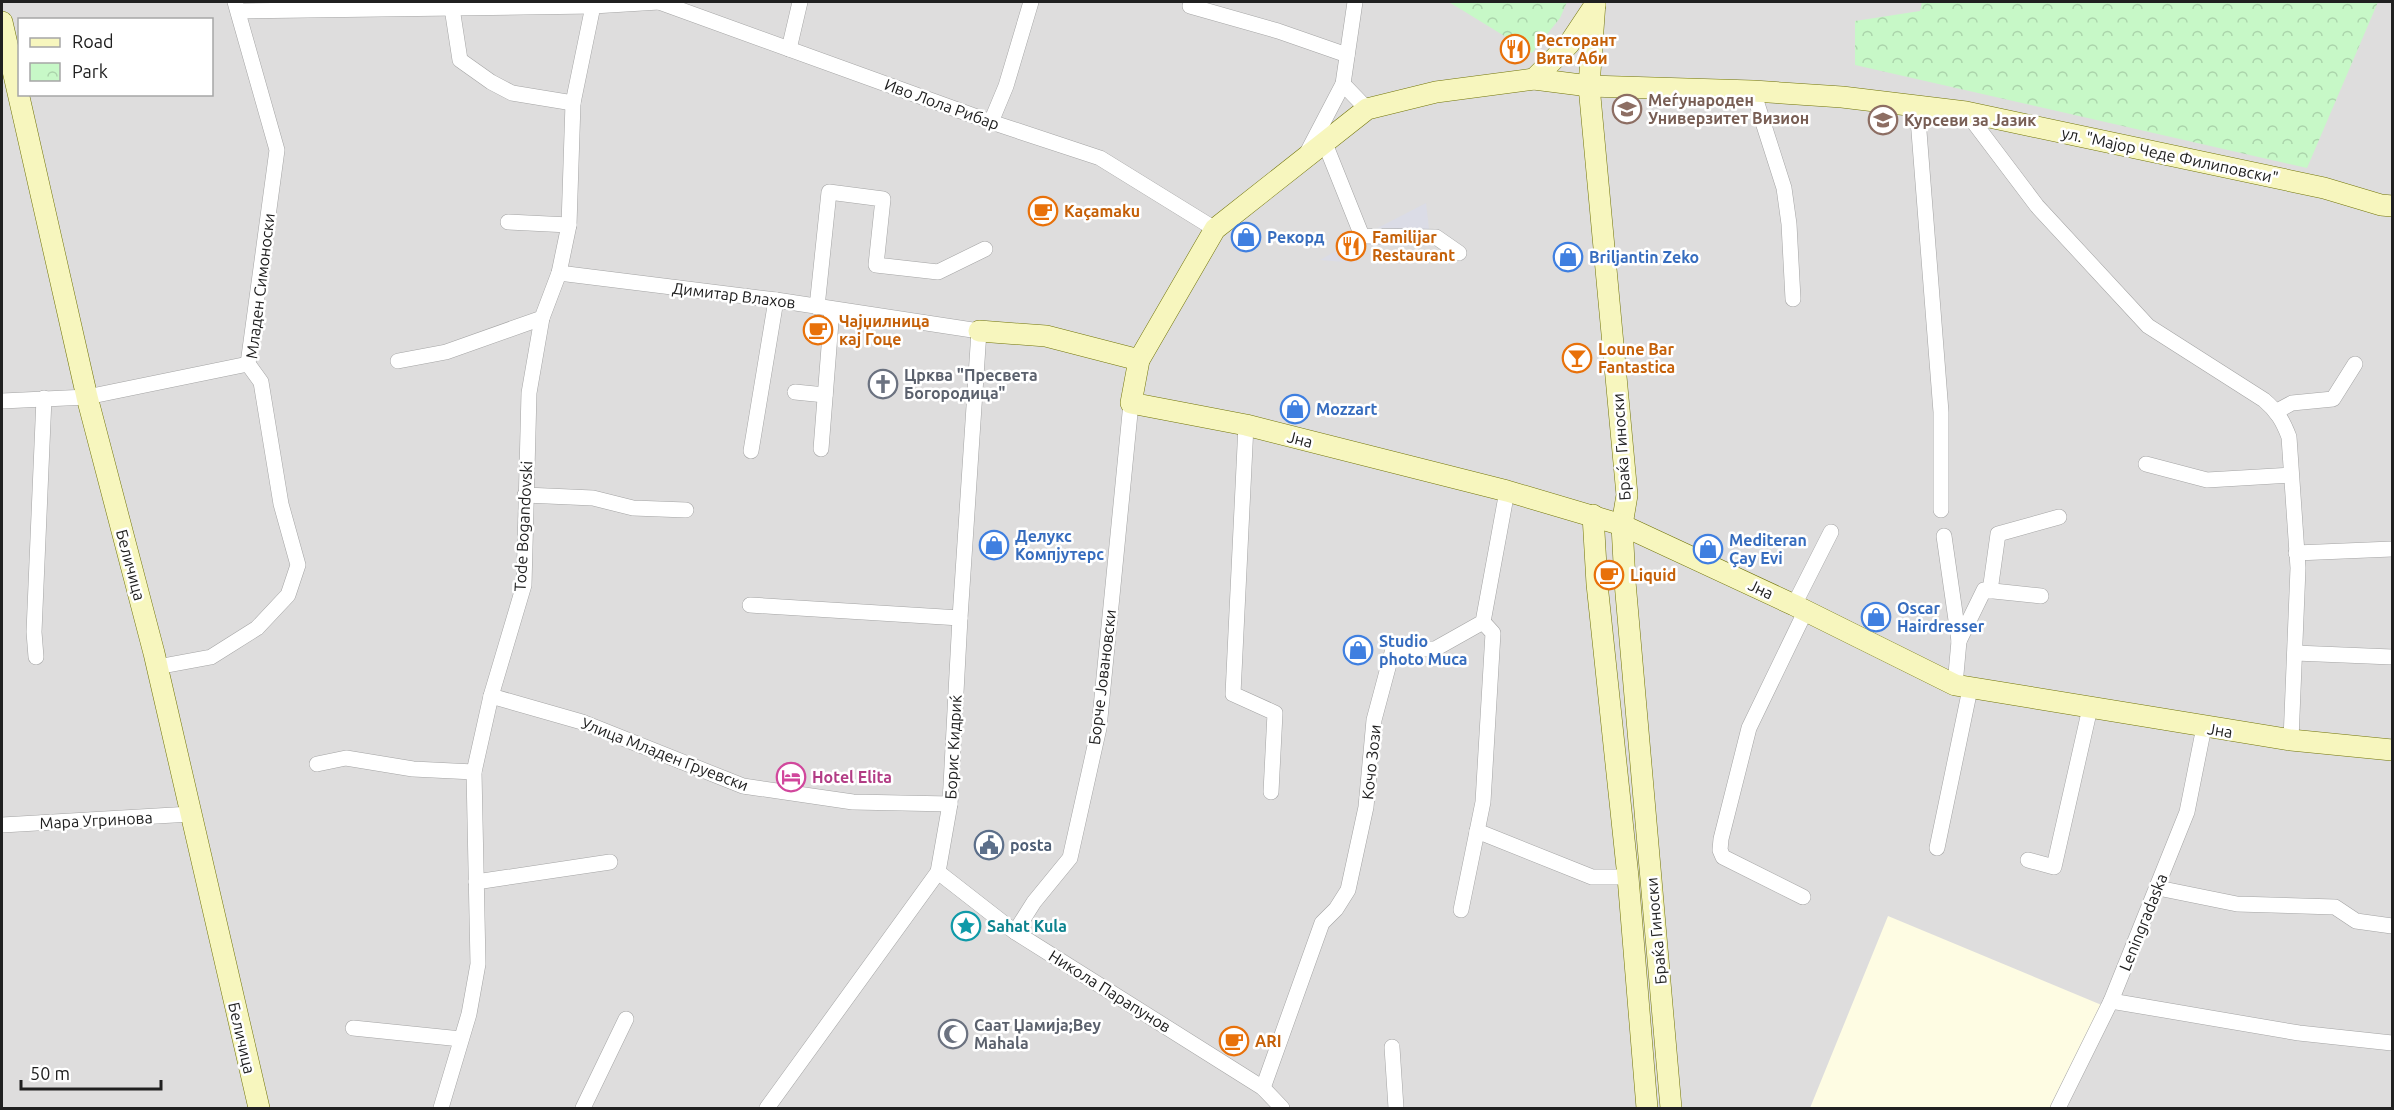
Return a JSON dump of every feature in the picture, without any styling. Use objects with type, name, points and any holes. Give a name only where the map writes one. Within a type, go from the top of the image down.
[{"type":"street","points":[[237,6],[452,8],[593,6],[659,2]]},
{"type":"street","name":"Иво Лола Рибар","points":[[659,2],[991,122],[1100,158],[1215,228]]},
{"type":"street","points":[[789,49],[800,2]]},
{"type":"street","points":[[991,122],[1006,87],[1031,2]]},
{"type":"street","points":[[1306,155],[1343,84],[1355,2]]},
{"type":"street","points":[[1534,79],[1569,44],[1595,3]]},
{"type":"street","name":"Браќа Гиноски","points":[[1595,3],[1589,86],[1627,495],[1622,525],[1625,582],[1671,1108]]},
{"type":"street","name":"Младен Симоноски","points":[[157,667],[211,657],[257,628],[288,595],[298,565],[281,504],[261,382],[248,364],[277,150],[237,6]]},
{"type":"street","name":"Tode Bogandovski","points":[[441,1108],[469,1014],[478,964],[474,772],[491,696],[524,585],[529,393],[542,318],[559,273],[569,225],[573,103],[593,6]]},
{"type":"street","points":[[1190,6],[1278,31],[1347,56]]},
{"type":"street","points":[[452,8],[460,60],[491,82],[512,93],[573,103]]},
{"type":"street","name":"Беличица","points":[[2,22],[18,93]]},
{"type":"street","name":"ул. \"Мајор Чеде Филиповски\"","points":[[1131,403],[1139,360],[1215,228],[1367,109],[1436,92],[1534,79],[1589,86],[1753,91],[1842,97],[1917,106],[1966,112],[2302,183],[2389,208]]},
{"type":"street","points":[[1343,84],[1367,109]]},
{"type":"street","points":[[1753,91],[1784,188],[1789,224],[1793,299]]},
{"type":"street","name":"Беличица","points":[[19,96],[87,397],[157,667],[259,1108]]},
{"type":"street","points":[[1917,106],[1941,412],[1941,510]]},
{"type":"street","points":[[1966,112],[2037,206],[2148,326],[2264,400],[2277,411],[2289,437],[2298,568],[2290,740]]},
{"type":"street","points":[[1324,141],[1362,236],[1436,237],[1459,253]]},
{"type":"street","points":[[821,449],[825,395],[829,192],[883,199],[876,265],[938,272],[985,249]]},
{"type":"street","points":[[508,222],[569,225]]},
{"type":"street","name":"Димитар Влахов","points":[[559,273],[776,300],[979,331]]},
{"type":"street","points":[[751,451],[776,300]]},
{"type":"street","points":[[398,361],[446,352],[542,318]]},
{"type":"street","points":[[979,331],[1046,336],[1139,360]]},
{"type":"street","name":"Борис Кидриќ","points":[[767,1108],[938,872],[950,804],[979,331]]},
{"type":"street","points":[[2,401],[87,397],[248,364]]},
{"type":"street","points":[[2277,411],[2292,403],[2333,399],[2355,364]]},
{"type":"street","points":[[795,392],[825,395]]},
{"type":"street","points":[[36,657],[34,632],[44,398]]},
{"type":"street","name":"Јна","points":[[1131,403],[1246,425],[1507,490],[1593,515],[1622,525],[1962,687],[2290,740],[2392,750]]},
{"type":"street","name":"Борче Јовановски","points":[[1015,932],[1034,902],[1070,858],[1099,728],[1131,403]]},
{"type":"street","points":[[1246,425],[1233,694],[1275,713],[1271,792]]},
{"type":"street","points":[[2146,464],[2207,480],[2291,475]]},
{"type":"street","points":[[1461,910],[1483,802],[1493,633],[1483,622],[1507,490]]},
{"type":"street","points":[[525,495],[594,498],[633,508],[686,510]]},
{"type":"street","name":"Браќа Гиноски","points":[[1593,515],[1597,584],[1628,877],[1647,1108]]},
{"type":"street","points":[[1990,591],[1998,534],[2059,518]]},
{"type":"street","points":[[1803,897],[1723,857],[1720,850],[1720,838],[1749,728],[1831,532]]},
{"type":"street","points":[[1937,848],[1962,687],[1959,641],[1944,536]]},
{"type":"street","points":[[2296,553],[2392,549]]},
{"type":"street","points":[[1959,641],[1984,590],[2041,596]]},
{"type":"street","points":[[750,605],[960,618]]},
{"type":"street","name":"Кочо Зози","points":[[1263,1088],[1322,923],[1336,909],[1348,890],[1366,807],[1374,720],[1393,649],[1435,649],[1483,622]]},
{"type":"street","points":[[2295,653],[2392,657]]},
{"type":"street","name":"Улица Младен Груевски","points":[[491,696],[582,722],[743,786],[853,802],[950,804]]},
{"type":"street","points":[[2028,860],[2054,867],[2090,708]]},
{"type":"street","name":"Leningradaska","points":[[2058,1108],[2111,1001],[2158,888],[2187,812],[2204,727]]},
{"type":"street","points":[[317,764],[346,758],[412,769],[474,772]]},
{"type":"street","name":"Мара Угринова","points":[[2,825],[191,814]]},
{"type":"street","points":[[1477,831],[1592,878],[1628,877]]},
{"type":"street","points":[[476,882],[610,862]]},
{"type":"street","name":"Никола Парапунов","points":[[938,872],[1015,932],[1263,1088],[1282,1108]]},
{"type":"street","points":[[2158,888],[2236,904],[2335,907],[2356,921],[2392,926]]},
{"type":"street","points":[[2111,1001],[2299,1033],[2392,1043]]},
{"type":"street","points":[[583,1108],[626,1019]]},
{"type":"street","points":[[353,1028],[461,1039]]},
{"type":"street","points":[[1392,1047],[1396,1108]]},
{"type":"shaded area","points":[[2,2],[2392,2],[2392,1108],[2,1108]]},
{"type":"shaded area","points":[[1426,203],[1431,246],[1359,245],[1356,263],[1320,260],[1362,236]]},
{"type":"shaded area","points":[[1888,916],[2104,1006],[2051,1108],[1810,1108]]},
{"type":"green space","points":[[1449,2],[1567,2],[1560,18],[1532,53]]},
{"type":"green space","points":[[1922,2],[2378,2],[2307,168],[1855,65],[1855,21],[1920,11]]},
{"type":"place","name":"Ресторант Вита Аби","points":[[1515,49]]},
{"type":"place","name":"Меѓународен Универзитет Визион","points":[[1627,109]]},
{"type":"place","name":"Курсеви за Јазик","points":[[1883,120]]},
{"type":"place","name":"Kaçamaku","points":[[1043,211]]},
{"type":"place","name":"Рекорд","points":[[1246,237]]},
{"type":"place","name":"Familijar Restaurant","points":[[1351,246]]},
{"type":"place","name":"Briljantin Zeko","points":[[1568,257]]},
{"type":"place","name":"Чајџилница кај Гоце","points":[[818,330]]},
{"type":"place","name":"Loune Bar Fantastica","points":[[1577,358]]},
{"type":"place","name":"Црква \"Пресвета Богородица\"","points":[[883,384]]},
{"type":"place","name":"Mozzart","points":[[1295,409]]},
{"type":"place","name":"Делукс Компјутерс","points":[[994,545]]},
{"type":"place","name":"Mediteran Çay Evi","points":[[1708,549]]},
{"type":"place","name":"Liquid","points":[[1609,575]]},
{"type":"place","name":"Oscar Hairdresser","points":[[1876,617]]},
{"type":"place","name":"Studio photo Muca","points":[[1358,650]]},
{"type":"place","name":"Hotel Elita","points":[[791,777]]},
{"type":"place","name":"posta","points":[[989,845]]},
{"type":"place","name":"Sahat Kula","points":[[966,926]]},
{"type":"place","name":"Саат Џамија;Bey Mahala","points":[[953,1034]]},
{"type":"place","name":"ARI","points":[[1234,1041]]}]
